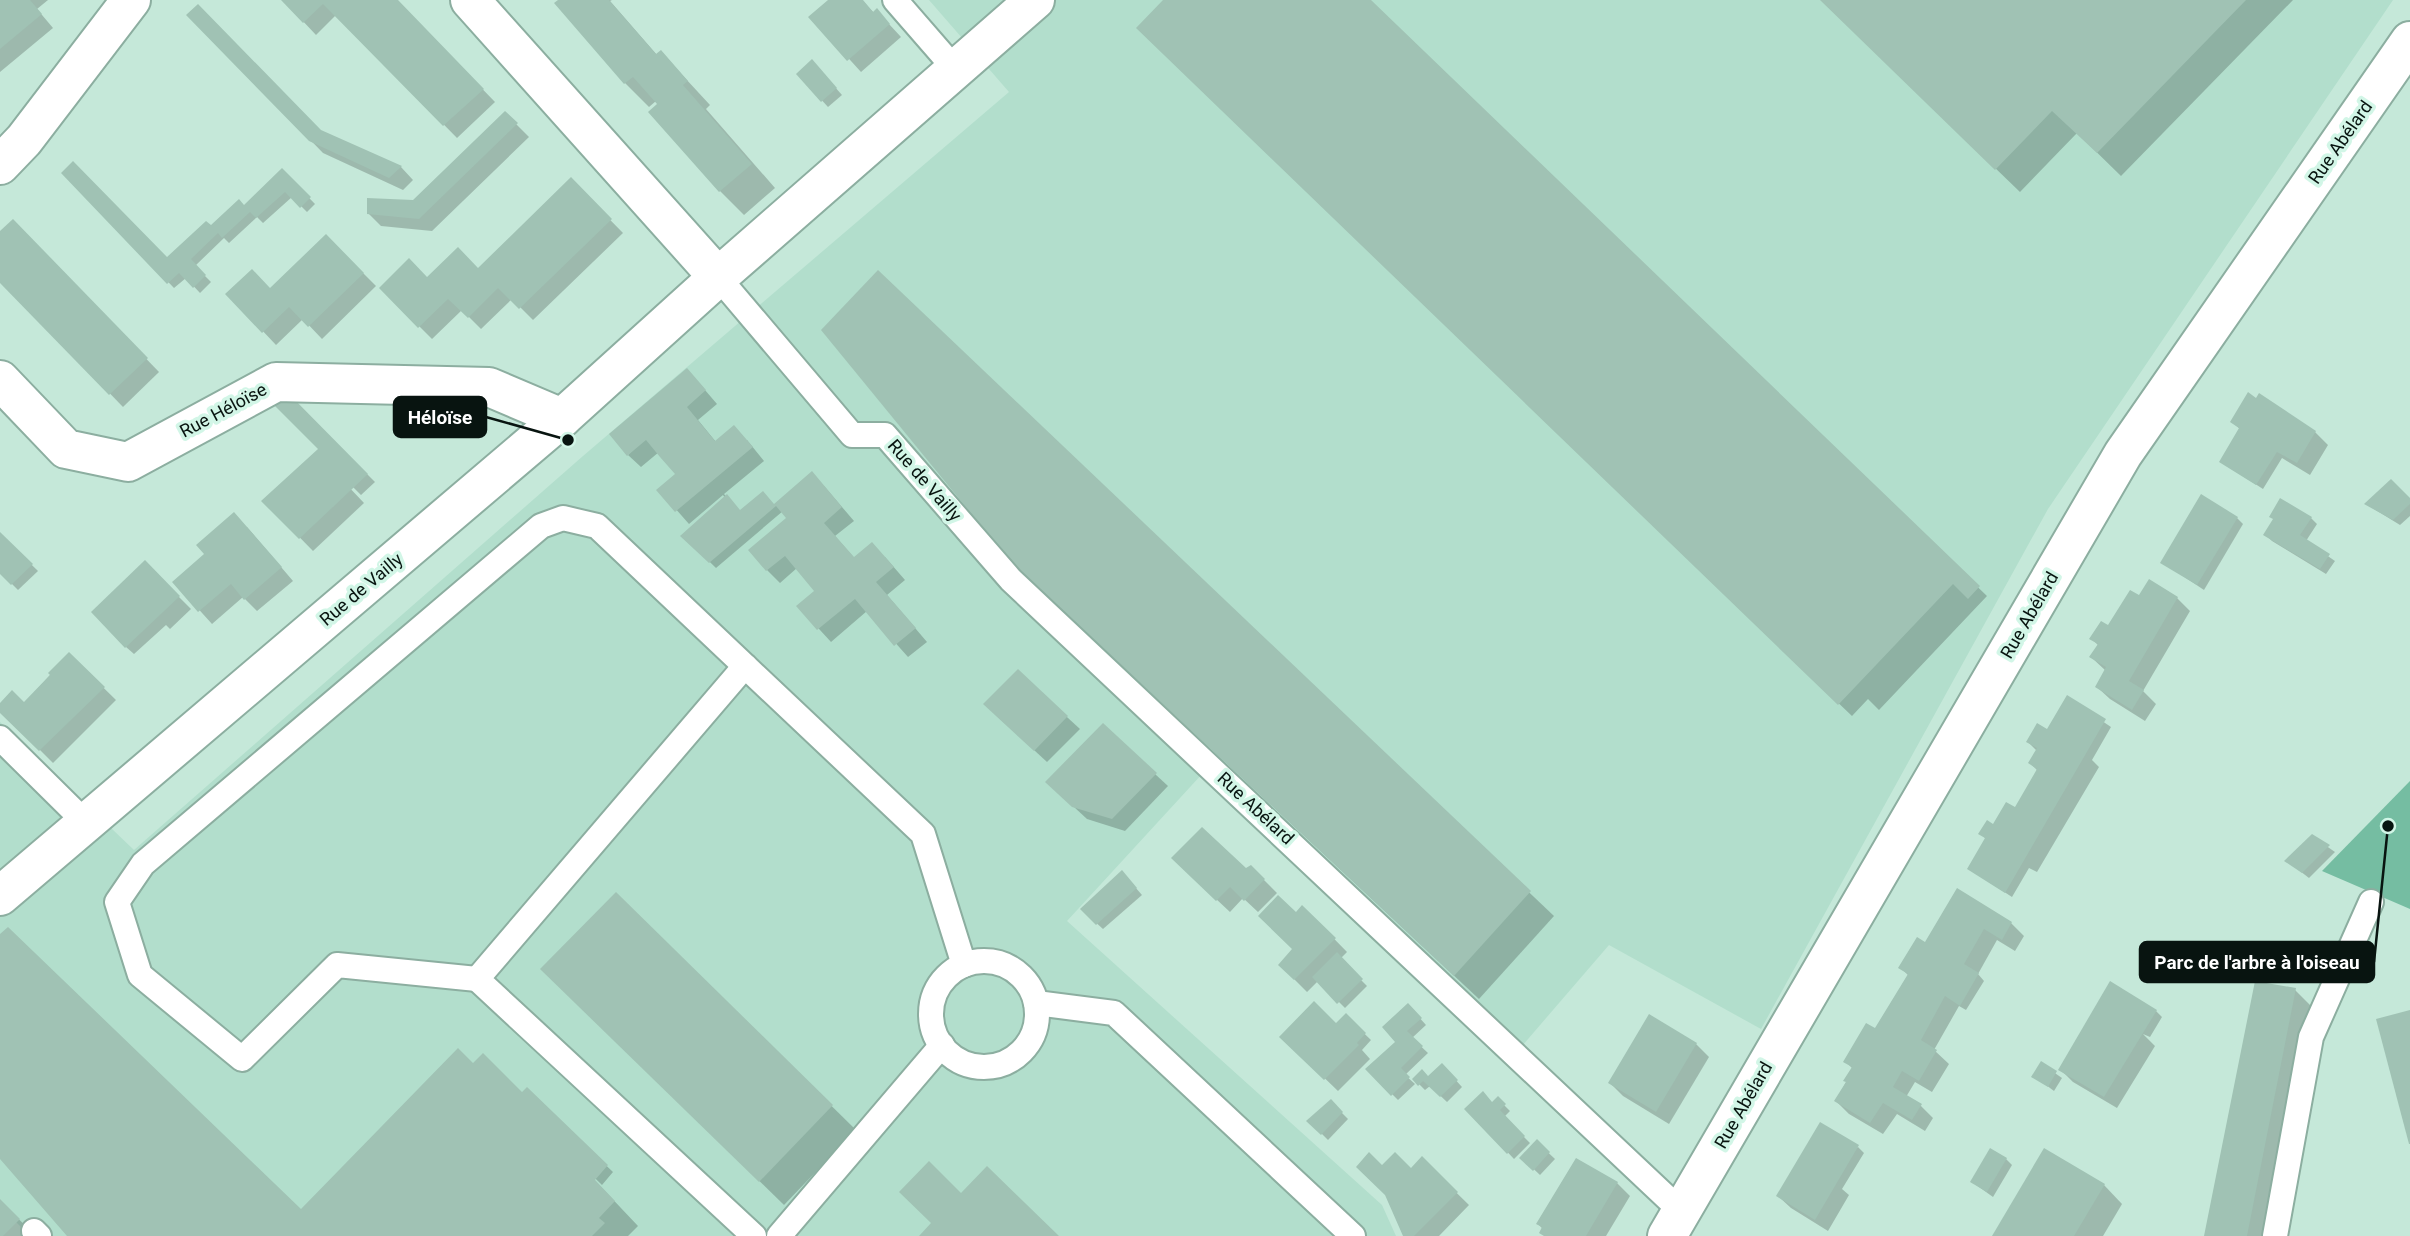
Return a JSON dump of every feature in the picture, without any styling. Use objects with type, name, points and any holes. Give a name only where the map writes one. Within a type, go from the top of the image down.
[{"type":"street","points":[[0,165],[24,140],[131,0]]},
{"type":"street","points":[[470,0],[718,277]]},
{"type":"street","name":"Rue de Vailly","points":[[0,896],[562,418],[718,277],[1035,0]]},
{"type":"street","name":"Rue Abélard","points":[[1674,1224],[2123,454],[2410,41]]},
{"type":"street","name":"Rue Héloïse","points":[[0,380],[66,449],[128,462],[276,382],[489,387],[562,418]]},
{"type":"lane","points":[[895,0],[955,69]]},
{"type":"lane","name":"Rue de Vailly","points":[[718,277],[852,435],[885,435],[1012,580]]},
{"type":"lane","points":[[754,1236],[477,979],[337,965],[242,1059],[140,975],[117,902],[143,864],[541,526],[563,519],[597,526],[923,834],[964,965]]},
{"type":"lane","name":"Rue Abélard","points":[[1012,580],[1674,1224]]},
{"type":"lane","points":[[477,979],[745,666]]},
{"type":"lane","points":[[0,738],[86,823]]},
{"type":"lane","points":[[2274,1236],[2312,1037],[2371,902]]},
{"type":"lane","points":[[979,961],[995,962],[1022,976],[1036,1003],[1037,1021],[1032,1038],[1021,1053],[1006,1063],[989,1067],[971,1066],[955,1058],[942,1045],[933,1023],[933,1000],[940,985],[950,973],[979,961]]},
{"type":"lane","points":[[1036,1003],[1114,1013],[1353,1236]]},
{"type":"lane","points":[[779,1236],[942,1045]]},
{"type":"shaded area","points":[[929,0],[2393,0],[2048,509],[1761,1029],[1609,945],[1522,1046],[1214,761],[1067,921],[1382,1205],[1396,1236],[30,1236],[0,1206],[0,722],[134,850],[583,456],[1009,92]]},
{"type":"shaded area","points":[[2410,781],[2410,909],[2322,871]]},
{"type":"building","points":[[0,0],[30,0],[42,14],[0,49]]},
{"type":"building","points":[[281,0],[398,0],[484,89],[443,126],[323,4],[303,23]]},
{"type":"building","points":[[558,0],[609,0],[656,54],[661,50],[688,81],[683,85],[752,164],[719,192],[648,112],[657,104],[633,77],[624,84],[554,3]]},
{"type":"building","points":[[828,0],[863,0],[873,12],[877,8],[890,24],[847,61],[808,17]]},
{"type":"building","points":[[1163,0],[1371,0],[1980,586],[1968,599],[1953,584],[1838,705],[1136,28]]},
{"type":"building","points":[[1820,0],[2246,0],[2097,153],[2052,111],[1995,170]]},
{"type":"building","points":[[198,4],[321,130],[402,166],[389,178],[309,141],[186,15]]},
{"type":"building","points":[[812,59],[837,88],[821,102],[796,74]]},
{"type":"building","points":[[505,111],[518,123],[419,219],[367,214],[367,198],[413,200]]},
{"type":"building","points":[[73,161],[167,257],[206,221],[211,225],[239,199],[244,205],[282,168],[311,197],[300,208],[285,192],[256,218],[250,212],[222,238],[218,233],[191,259],[206,275],[193,288],[179,273],[167,284],[61,173]]},
{"type":"building","points":[[571,177],[612,219],[519,309],[498,288],[468,318],[448,299],[418,328],[379,288],[409,258],[427,277],[458,247],[478,268]]},
{"type":"building","points":[[13,219],[148,358],[109,395],[0,283],[0,231]]},
{"type":"building","points":[[326,234],[364,273],[308,327],[289,307],[262,333],[225,294],[252,269],[270,288]]},
{"type":"building","points":[[878,270],[1531,891],[1454,976],[1010,561],[821,330]]},
{"type":"building","points":[[687,368],[706,390],[687,407],[715,441],[734,425],[753,447],[675,512],[656,490],[675,474],[646,440],[627,456],[609,434]]},
{"type":"building","points":[[2248,392],[2256,398],[2259,393],[2316,431],[2297,463],[2277,452],[2256,485],[2219,462],[2239,428],[2230,422]]},
{"type":"building","points":[[289,394],[368,474],[299,539],[261,501],[318,449],[275,406]]},
{"type":"building","points":[[812,471],[842,507],[824,523],[854,557],[872,542],[894,567],[876,582],[916,628],[894,646],[855,599],[817,630],[796,606],[814,591],[785,556],[766,571],[748,550],[786,518],[776,506],[709,563],[680,536],[727,494],[740,510],[763,491],[774,504]]},
{"type":"building","points":[[2391,479],[2410,498],[2410,504],[2393,520],[2364,504]]},
{"type":"building","points":[[2201,494],[2238,517],[2197,585],[2160,563]]},
{"type":"building","points":[[2280,498],[2312,517],[2300,535],[2330,554],[2320,569],[2263,535],[2273,519],[2269,517]]},
{"type":"building","points":[[234,512],[282,567],[244,600],[231,584],[198,612],[172,582],[204,554],[196,545]]},
{"type":"building","points":[[0,532],[33,564],[11,585],[0,574]]},
{"type":"building","points":[[145,560],[180,596],[125,648],[91,612]]},
{"type":"building","points":[[2149,579],[2178,597],[2129,681],[2144,690],[2132,710],[2095,687],[2106,667],[2089,657],[2098,644],[2089,639],[2101,621],[2108,625],[2130,590],[2139,595]]},
{"type":"building","points":[[69,652],[105,687],[39,751],[0,713],[0,703],[12,690],[24,702]]},
{"type":"building","points":[[1018,669],[1068,716],[1034,751],[983,704]]},
{"type":"building","points":[[2067,695],[2106,719],[2005,893],[1967,869],[1985,838],[1978,834],[1987,820],[1993,824],[2006,802],[2015,807],[2037,769],[2028,763],[2037,748],[2026,742],[2037,723],[2047,729]]},
{"type":"building","points":[[1103,723],[1157,773],[1112,819],[1072,807],[1045,782]]},
{"type":"building","points":[[1202,827],[1246,868],[1251,865],[1265,879],[1244,901],[1230,887],[1216,901],[1171,858]]},
{"type":"building","points":[[2312,834],[2330,845],[2302,873],[2284,861]]},
{"type":"building","points":[[1122,870],[1137,888],[1096,925],[1080,909]]},
{"type":"building","points":[[1957,888],[2012,922],[2002,940],[1984,929],[1964,964],[1979,973],[1960,1006],[1945,996],[1921,1040],[1937,1050],[1919,1081],[1902,1071],[1893,1087],[1922,1104],[1912,1120],[1883,1103],[1870,1123],[1834,1101],[1852,1067],[1843,1062],[1866,1023],[1875,1028],[1908,974],[1898,968],[1917,937],[1925,942]]},
{"type":"building","points":[[616,892],[833,1105],[759,1182],[540,969]]},
{"type":"building","points":[[1278,895],[1296,912],[1302,905],[1336,938],[1294,980],[1278,965],[1292,949],[1258,916]]},
{"type":"building","points":[[8,927],[301,1209],[458,1048],[473,1063],[483,1053],[522,1092],[527,1087],[608,1165],[595,1180],[615,1201],[599,1218],[605,1223],[592,1236],[67,1236],[0,1159],[0,934]]},
{"type":"building","points":[[1337,952],[1363,979],[1337,1004],[1312,977]]},
{"type":"building","points":[[2110,981],[2157,1010],[2104,1097],[2058,1070]]},
{"type":"building","points":[[2255,981],[2296,988],[2247,1236],[2204,1236]]},
{"type":"building","points":[[1314,1001],[1336,1023],[1346,1013],[1366,1033],[1357,1043],[1359,1045],[1324,1080],[1279,1037]]},
{"type":"building","points":[[1408,1003],[1422,1018],[1407,1031],[1423,1046],[1401,1068],[1410,1077],[1391,1096],[1365,1069],[1395,1042],[1382,1027]]},
{"type":"building","points":[[2410,1010],[2410,1144],[2409,1144],[2376,1019]]},
{"type":"building","points":[[1649,1014],[1697,1043],[1656,1112],[1608,1083]]},
{"type":"building","points":[[2041,1061],[2057,1071],[2048,1087],[2031,1077]]},
{"type":"building","points":[[1442,1063],[1458,1080],[1440,1097],[1423,1081],[1418,1086],[1412,1079],[1422,1069],[1428,1076]]},
{"type":"building","points":[[1483,1091],[1492,1102],[1498,1096],[1506,1104],[1500,1110],[1525,1136],[1507,1154],[1464,1109]]},
{"type":"building","points":[[1331,1099],[1343,1112],[1321,1135],[1306,1121]]},
{"type":"building","points":[[1820,1122],[1859,1145],[1815,1220],[1776,1196]]},
{"type":"building","points":[[1537,1139],[1550,1152],[1533,1171],[1519,1158]]},
{"type":"building","points":[[1990,1148],[2007,1158],[1987,1192],[1970,1182]]},
{"type":"building","points":[[2044,1148],[2105,1184],[2074,1236],[1992,1236]]},
{"type":"building","points":[[1369,1152],[1382,1165],[1395,1152],[1411,1168],[1422,1156],[1458,1192],[1414,1236],[1403,1236],[1385,1195],[1356,1167]]},
{"type":"building","points":[[1576,1158],[1618,1182],[1586,1236],[1544,1236],[1539,1233],[1542,1227],[1536,1224]]},
{"type":"building","points":[[929,1161],[961,1193],[987,1166],[1059,1236],[919,1236],[931,1223],[899,1192]]},
{"type":"building","points":[[0,1199],[20,1219],[3,1236],[0,1236]]},
{"type":"place","name":"Héloïse","points":[[568,440]]},
{"type":"place","name":"Parc de l'arbre à l'oiseau","points":[[2388,826]]}]
